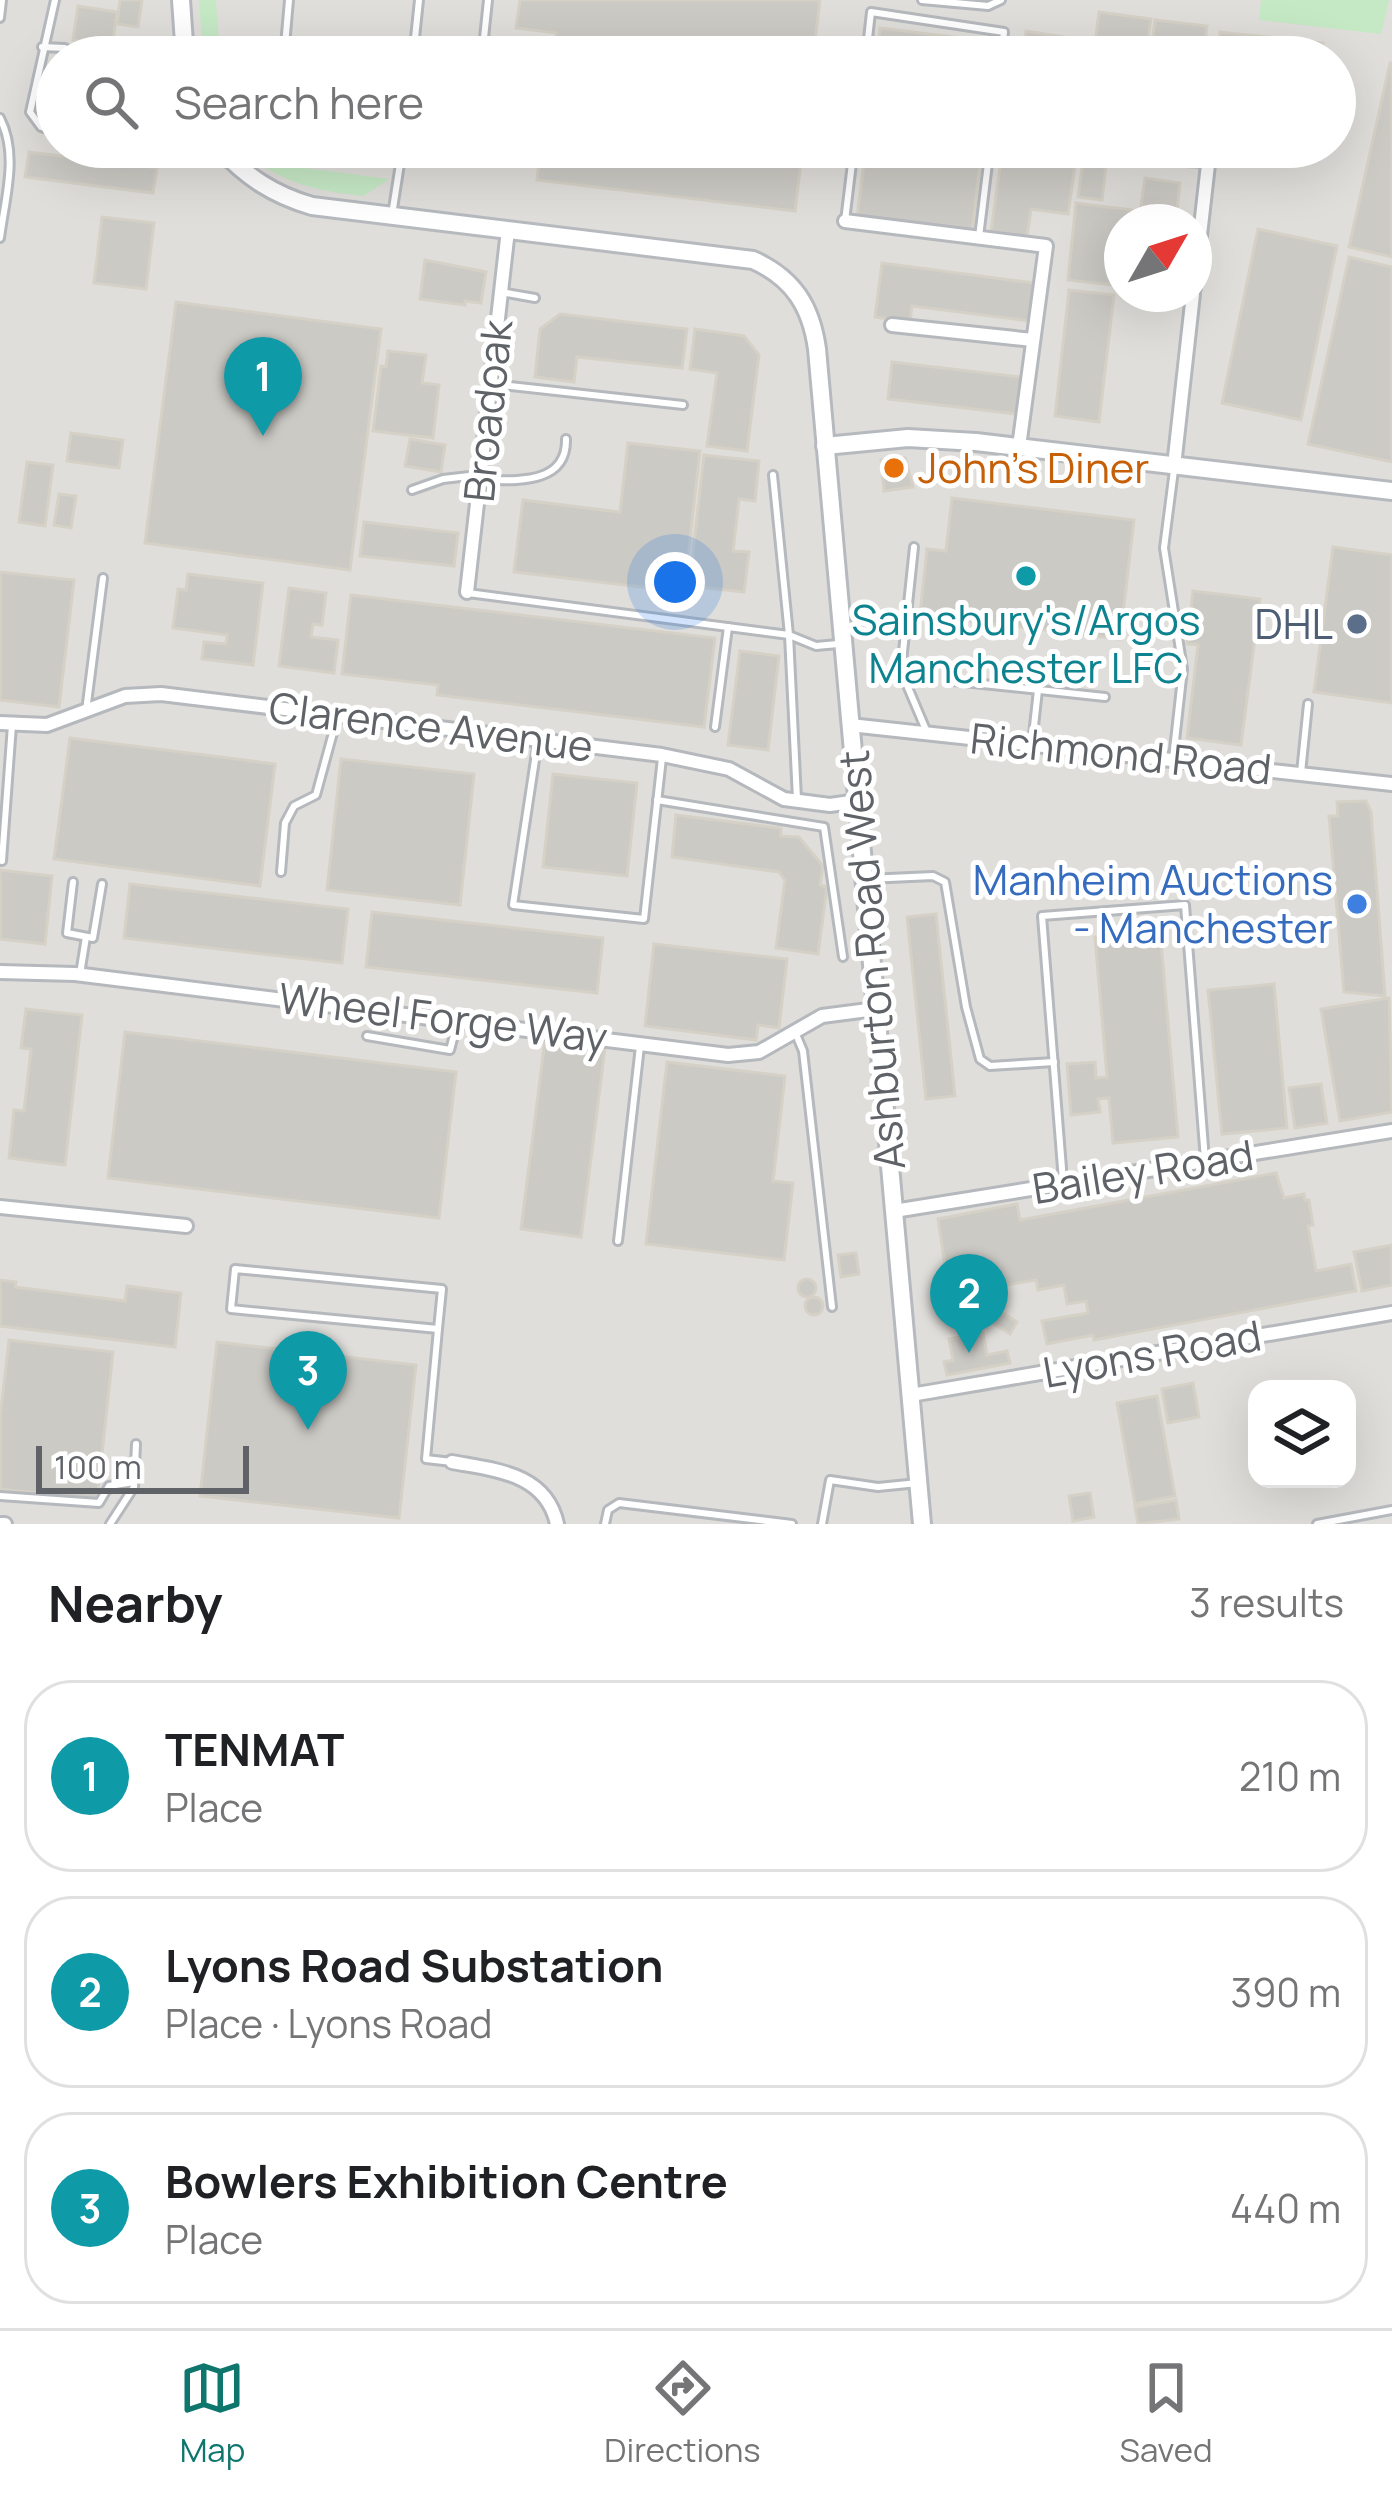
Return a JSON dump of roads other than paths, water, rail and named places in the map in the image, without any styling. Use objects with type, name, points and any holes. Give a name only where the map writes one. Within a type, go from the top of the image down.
[{"type":"main road","points":[[181,0],[184,36]]},
{"type":"main road","name":"Ashburton Road West","points":[[240,168],[291,200],[392,217],[753,260],[770,267],[797,292],[813,324],[922,1524]]},
{"type":"main road","points":[[825,446],[908,438],[1392,491]]},
{"type":"street","points":[[1204,204],[1208,168]]},
{"type":"street","points":[[845,221],[1046,246],[1019,447]]},
{"type":"street","name":"Broadoak","points":[[467,592],[508,230]]},
{"type":"street","points":[[1174,466],[1192,312]]},
{"type":"street","points":[[892,325],[1033,340]]},
{"type":"street","name":"Clarence Avenue","points":[[6,724],[47,725],[144,693],[662,755],[729,769],[784,799],[830,805],[858,801]]},
{"type":"street","name":"Richmond Road","points":[[850,724],[1392,784]]},
{"type":"street","name":"Wheel Forge Way","points":[[0,972],[80,975],[743,1055],[759,1052],[822,1016],[876,1009]]},
{"type":"street","name":"Bailey Road","points":[[895,1211],[1392,1131]]},
{"type":"street","points":[[0,1207],[186,1226]]},
{"type":"street","name":"Lyons Road","points":[[911,1395],[1392,1313]]},
{"type":"street","points":[[452,1462],[512,1472],[531,1483],[554,1512],[557,1524]]},
{"type":"lane","points":[[0,18],[2,0]]},
{"type":"lane","points":[[45,36],[55,0]]},
{"type":"lane","points":[[286,36],[289,0]]},
{"type":"lane","points":[[415,36],[419,0]]},
{"type":"lane","points":[[484,36],[488,0]]},
{"type":"lane","points":[[922,0],[988,6],[1001,0]]},
{"type":"lane","points":[[868,36],[871,12],[1004,32],[1004,36]]},
{"type":"lane","points":[[36,80],[30,112],[36,120]]},
{"type":"lane","points":[[0,118],[9,135],[11,159],[0,238]]},
{"type":"lane","points":[[392,217],[399,168]]},
{"type":"lane","points":[[845,221],[851,168]]},
{"type":"lane","points":[[979,237],[987,168]]},
{"type":"lane","points":[[501,292],[535,298]]},
{"type":"lane","points":[[492,384],[683,405]]},
{"type":"lane","points":[[412,490],[424,484],[481,477],[533,480],[554,470],[566,451],[566,439]]},
{"type":"lane","points":[[1173,759],[1183,669],[1164,548],[1174,466]]},
{"type":"lane","points":[[773,475],[789,635],[797,800]]},
{"type":"lane","points":[[914,548],[901,670],[928,733]]},
{"type":"lane","points":[[86,712],[103,578]]},
{"type":"lane","points":[[467,592],[789,635],[816,646],[842,643]]},
{"type":"lane","points":[[716,727],[728,627]]},
{"type":"lane","points":[[955,681],[1106,697]]},
{"type":"lane","points":[[1031,744],[1038,690]]},
{"type":"lane","points":[[1300,773],[1308,704]]},
{"type":"lane","points":[[281,872],[285,823],[294,806],[316,795],[338,715]]},
{"type":"lane","points":[[2,861],[6,724]]},
{"type":"lane","points":[[538,740],[513,905],[644,919],[662,755]]},
{"type":"lane","points":[[657,800],[824,827],[843,957]]},
{"type":"lane","points":[[864,879],[940,877],[948,889],[966,1007],[980,1059],[990,1066],[1054,1062]]},
{"type":"lane","points":[[73,882],[68,933],[93,938],[102,884]]},
{"type":"lane","points":[[1064,1185],[1042,916],[1185,905],[1206,1161]]},
{"type":"lane","points":[[80,975],[86,937]]},
{"type":"lane","points":[[367,1036],[450,1050],[457,1020]]},
{"type":"lane","points":[[795,1032],[803,1051],[832,1307]]},
{"type":"lane","points":[[618,1241],[641,1042]]},
{"type":"lane","points":[[438,1329],[231,1309],[235,1269],[442,1289],[426,1460],[452,1462]]},
{"type":"lane","points":[[110,1524],[134,1482],[136,1444]]},
{"type":"lane","points":[[822,1524],[830,1480],[878,1486],[919,1483]]},
{"type":"lane","points":[[0,1496],[98,1503],[109,1486],[134,1482]]},
{"type":"lane","points":[[605,1524],[608,1510],[619,1503],[792,1524]]},
{"type":"lane","points":[[1317,1524],[1392,1510]]},
{"type":"place","name":"TENMAT","points":[[263,436]]},
{"type":"place","name":"John's Diner","points":[[894,468]]},
{"type":"place","name":"Sainsbury's/Argos Manchester LFC","points":[[1026,576]]},
{"type":"place","name":"DHL","points":[[1357,624]]},
{"type":"place","name":"Manheim Auctions - Manchester","points":[[1357,904]]},
{"type":"place","name":"Lyons Road Substation","points":[[969,1353]]},
{"type":"place","name":"Bowlers Exhibition Centre","points":[[308,1430]]}]
